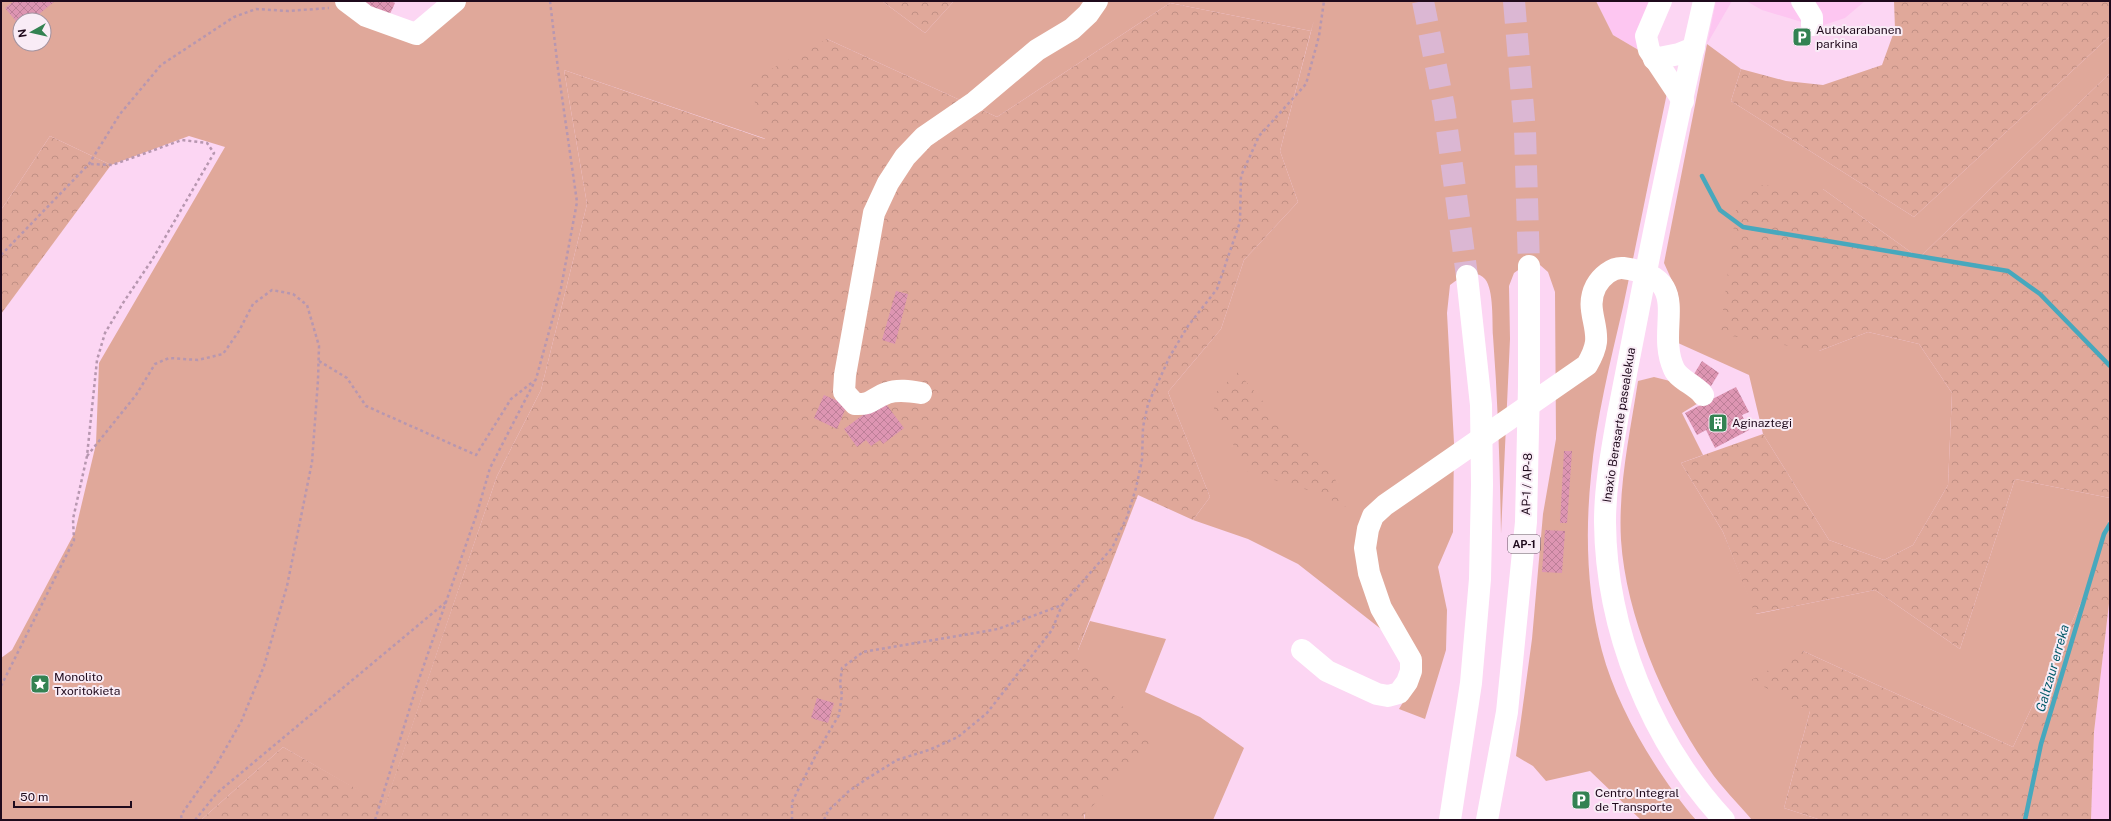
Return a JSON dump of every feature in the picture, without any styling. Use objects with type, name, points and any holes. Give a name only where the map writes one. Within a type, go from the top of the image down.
[{"type":"main road","points":[[338,5],[416,34],[455,1]]},
{"type":"main road","points":[[921,393],[903,390],[886,393],[867,405],[855,404],[844,392],[845,375],[874,213],[905,157],[924,137],[975,102],[1037,50],[1072,29],[1088,14],[1097,1]]},
{"type":"main road","points":[[1661,1],[1646,36],[1649,50],[1683,101]]},
{"type":"main road","points":[[1802,1],[1812,17],[1812,25]]},
{"type":"main road","name":"Inaxio Berasarte pasealekua","points":[[1704,3],[1624,380],[1608,477],[1605,520],[1607,561],[1613,599],[1621,632],[1633,670],[1648,706],[1680,765],[1706,800],[1724,820]]},
{"type":"main road","points":[[1654,59],[1679,54],[1694,48]]},
{"type":"main road","name":"AP-1 / AP-8","points":[[1488,817],[1508,712],[1526,522],[1530,386],[1529,266]]},
{"type":"main road","points":[[1302,650],[1326,671],[1377,694],[1388,696],[1399,693],[1407,682],[1411,672],[1411,660],[1381,608],[1369,573],[1365,548],[1368,529],[1374,516],[1385,505],[1587,365],[1593,354],[1596,341],[1591,311],[1596,286],[1608,272],[1620,268],[1646,272],[1664,288],[1668,297],[1670,312],[1668,342],[1670,357],[1675,371],[1699,389],[1703,395]]},
{"type":"main road","points":[[1450,820],[1472,683],[1480,580],[1482,485],[1481,405],[1468,276]]},
{"type":"path","points":[[375,820],[417,685],[477,513],[490,468],[536,379],[561,288],[577,202],[550,1]]},
{"type":"path","points":[[824,820],[828,811],[849,791],[868,778],[897,760],[929,750],[958,737],[987,712],[1052,630],[1062,605],[1112,548],[1127,517],[1142,460],[1143,427],[1148,404],[1170,356],[1188,326],[1217,289],[1240,222],[1241,176],[1259,136],[1306,84],[1319,36],[1324,1]]},
{"type":"path","points":[[1,255],[89,164],[120,114],[161,65],[234,17],[256,9],[288,11],[338,5]]},
{"type":"path","points":[[1,686],[74,540],[73,519],[87,456],[97,360],[106,333],[123,303],[152,260],[214,153],[207,143],[182,140],[112,165],[89,164]]},
{"type":"path","points":[[87,456],[136,395],[155,364],[169,358],[198,360],[223,354],[239,331],[253,304],[272,290],[293,294],[307,305],[319,346],[312,462],[287,586],[264,666],[241,722],[215,767],[181,815],[182,820]]},
{"type":"path","points":[[318,360],[347,378],[366,406],[476,455],[511,399],[536,379]]},
{"type":"path","points":[[195,820],[217,793],[446,602]]},
{"type":"path","points":[[792,820],[792,802],[820,747],[839,715],[842,695],[840,684],[842,668],[863,652],[998,629],[1062,605]]},
{"type":"shaded area","points":[[1596,1],[1668,1],[1647,55],[1613,35]]},
{"type":"shaded area","points":[[1716,1],[1732,1],[1707,44]]},
{"type":"shaded area","points":[[1746,1],[1865,1],[1845,18],[1818,27],[1762,10]]},
{"type":"shaded area","points":[[2110,595],[2110,820],[2091,820],[2094,732]]},
{"type":"green space","points":[[1,1],[345,1],[414,27],[443,1],[882,1],[925,33],[954,1],[1596,1],[1613,35],[1647,55],[1667,93],[1596,433],[1588,520],[1590,586],[1602,651],[1609,673],[1628,718],[1667,783],[1696,820],[1641,820],[1590,771],[1546,781],[1533,766],[1516,756],[1532,639],[1543,514],[1556,439],[1555,292],[1548,272],[1540,265],[1524,266],[1514,273],[1509,286],[1510,339],[1501,534],[1497,410],[1490,291],[1485,279],[1477,274],[1462,277],[1450,285],[1447,313],[1454,443],[1453,532],[1438,567],[1447,610],[1446,650],[1425,719],[1399,709],[1418,677],[1386,633],[1298,564],[1248,539],[1193,520],[1210,497],[1168,392],[1221,329],[1244,260],[1298,202],[1280,151],[1314,20],[1311,31],[1170,3],[997,117],[827,39],[766,139],[564,70],[587,204],[541,390],[497,476],[385,806],[283,747],[201,820],[1,820],[1,658],[12,650],[75,532],[96,444],[99,363],[225,147],[189,136],[111,165],[50,136],[1,210]]},
{"type":"green space","points":[[882,1],[954,1],[925,33]]},
{"type":"green space","points":[[1894,1],[2110,1],[2110,36],[1914,217],[1731,101],[1741,69],[1786,81],[1823,85],[1882,65],[1895,29]]},
{"type":"green space","points":[[1170,3],[1311,31],[1280,151],[1298,202],[1244,260],[1221,329],[1168,392],[1210,497],[1193,520],[1138,495],[1078,650],[1152,744],[1084,815],[1085,820],[201,820],[283,747],[385,805],[497,476],[541,390],[587,204],[564,70],[765,139],[749,81],[827,39],[997,117]]},
{"type":"green space","points":[[2110,36],[2110,73],[1919,258],[1823,189],[1819,351],[1868,332],[1919,344],[1952,393],[1948,485],[1913,545],[1884,560],[1829,540],[1763,434],[1749,375],[1678,343],[1678,294],[1664,263],[1707,44],[1741,69],[1731,101],[1914,217]]},
{"type":"green space","points":[[2110,73],[2110,498],[2015,479],[1960,649],[1875,590],[1755,614],[1723,532],[1681,463],[1763,434],[1829,540],[1884,560],[1913,545],[1948,485],[1952,393],[1919,344],[1868,332],[1819,351],[1720,334],[1737,202],[1758,185],[1823,189],[1919,258]]},
{"type":"green space","points":[[50,136],[111,165],[1,314],[1,210]]},
{"type":"green space","points":[[1238,372],[1289,432],[1329,463],[1346,507],[1311,491],[1248,472],[1209,399]]},
{"type":"green space","points":[[1654,377],[1682,384],[1700,402],[1682,413],[1703,455],[1681,463],[1723,532],[1756,614],[1875,590],[1960,649],[2015,479],[2110,498],[2110,517],[2088,588],[2013,747],[1803,651],[1810,711],[1784,808],[1821,820],[1752,820],[1714,776],[1677,718],[1650,660],[1639,630],[1624,569],[1621,540],[1621,500],[1628,440],[1638,381]]},
{"type":"green space","points":[[2110,517],[2110,595],[2094,732],[2091,820],[1821,820],[1784,808],[1810,711],[1751,680],[1803,651],[2013,747],[2088,588]]},
{"type":"green space","points":[[1090,621],[1166,639],[1145,692],[1200,717],[1244,748],[1213,820],[1085,820],[1078,650]]},
{"type":"building","points":[[14,1],[55,1],[42,12],[12,12],[12,16],[5,8]]},
{"type":"building","points":[[354,1],[391,1],[395,3],[389,16]]},
{"type":"building","points":[[896,291],[908,294],[895,344],[882,340]]},
{"type":"building","points":[[1702,361],[1719,373],[1711,386],[1694,374]]},
{"type":"building","name":"Aginaztegi","points":[[1736,387],[1749,412],[1742,415],[1749,430],[1715,448],[1706,430],[1697,435],[1685,413]]},
{"type":"building","points":[[824,395],[847,405],[837,429],[814,418]]},
{"type":"building","points":[[883,400],[904,428],[883,444],[880,440],[871,446],[866,440],[857,447],[844,429]]},
{"type":"building","points":[[1564,451],[1572,451],[1567,523],[1560,523]]},
{"type":"building","points":[[1545,530],[1565,531],[1562,573],[1542,572]]},
{"type":"building","points":[[817,698],[834,703],[828,723],[811,718]]},
{"type":"waterway","points":[[1702,176],[1720,210],[1743,227],[2008,271],[2040,294],[2110,366]]},
{"type":"waterway","name":"Galtzaur erreka","points":[[2025,820],[2041,744],[2104,534],[2110,524]]},
{"type":"tunnel","points":[[1423,1],[1444,107],[1467,276]]},
{"type":"tunnel","points":[[1514,1],[1525,132],[1529,266]]},
{"type":"place","name":"Autokarabanen parkina","points":[[1802,37]]},
{"type":"place","name":"Aginaztegi","points":[[1718,423]]},
{"type":"place","name":"Monolito Txoritokieta","points":[[40,684]]},
{"type":"place","name":"Centro Integral de Transporte","points":[[1581,800]]}]
